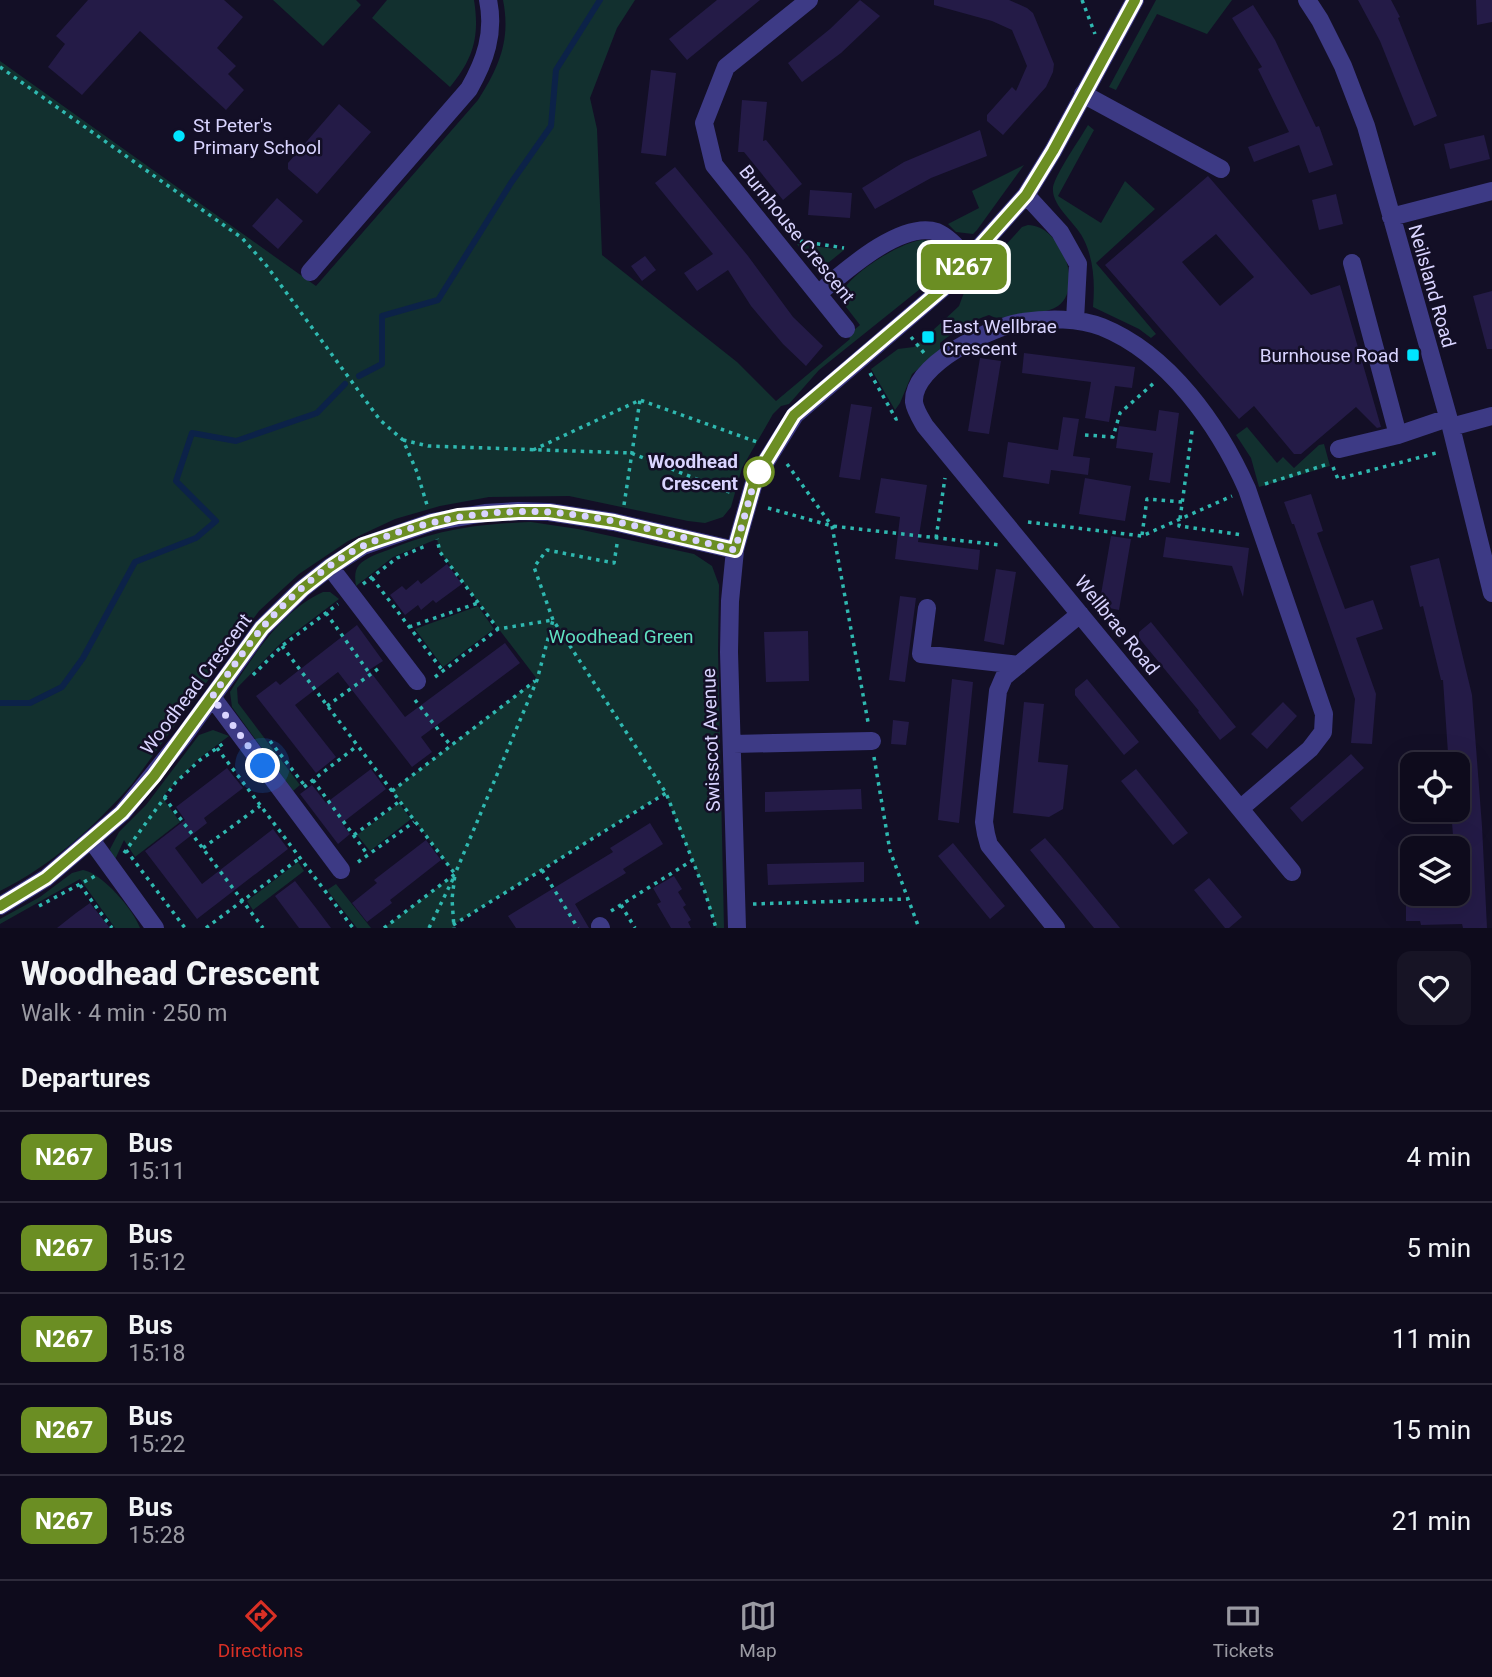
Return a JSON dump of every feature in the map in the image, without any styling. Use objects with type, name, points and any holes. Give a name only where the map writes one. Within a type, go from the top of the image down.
[{"type":"street","points":[[310,272],[469,89],[487,51],[491,30],[488,0]]},
{"type":"street","name":"Burnhouse Crescent","points":[[809,0],[726,67],[704,123],[714,165],[846,329]]},
{"type":"street","name":"Neilsland Road","points":[[1307,0],[1320,20],[1342,66],[1366,126],[1449,423],[1492,593]]},
{"type":"street","points":[[735,550],[755,479],[794,415],[942,289],[970,261],[1026,195],[1104,57],[1131,1]]},
{"type":"street","points":[[1083,94],[1221,169]]},
{"type":"street","points":[[1391,217],[1492,191]]},
{"type":"street","points":[[1026,195],[1060,232],[1078,264],[1075,320]]},
{"type":"street","points":[[819,293],[851,266],[897,237],[918,232],[937,233],[970,261]]},
{"type":"street","points":[[1352,262],[1398,435]]},
{"type":"street","points":[[917,409],[916,388],[921,379],[934,365],[982,335],[1022,322],[1075,320],[1099,326],[1127,338],[1158,361],[1212,423],[1232,455],[1264,538],[1324,714],[1324,732],[1310,749],[1241,808]]},
{"type":"street","name":"Wellbrae Road","points":[[917,409],[949,455],[1292,872]]},
{"type":"street","points":[[1339,449],[1449,423],[1492,416]]},
{"type":"street","name":"Woodhead Crescent","points":[[0,906],[46,878],[122,813],[154,776],[262,628],[302,589],[363,545],[432,522],[485,513],[549,512],[614,522],[735,550]]},
{"type":"street","name":"Swisscot Avenue","points":[[735,550],[729,652],[737,928]]},
{"type":"street","points":[[330,567],[420,685]]},
{"type":"street","points":[[927,608],[921,654],[1018,666]]},
{"type":"street","points":[[1056,928],[989,845],[984,822],[998,691],[1004,677],[1080,614]]},
{"type":"street","points":[[212,697],[342,873]]},
{"type":"street","points":[[733,744],[872,741]]},
{"type":"street","points":[[92,841],[155,928]]},
{"type":"path","points":[[1083,0],[1104,57]]},
{"type":"path","points":[[0,67],[242,238],[266,265],[380,420],[403,440],[417,472],[440,552],[498,629]]},
{"type":"path","points":[[773,237],[874,252]]},
{"type":"path","points":[[901,325],[934,365]]},
{"type":"path","points":[[860,358],[897,419],[917,409]]},
{"type":"path","points":[[1085,435],[1113,437],[1120,413],[1167,372]]},
{"type":"path","points":[[533,450],[640,400],[774,448],[832,526],[890,851],[919,928]]},
{"type":"path","points":[[624,506],[640,400]]},
{"type":"path","points":[[1196,405],[1179,526],[1264,538]]},
{"type":"path","points":[[403,440],[428,446],[631,453],[733,494]]},
{"type":"path","points":[[936,538],[949,455]]},
{"type":"path","points":[[1142,536],[1147,499],[1182,502]]},
{"type":"path","points":[[768,508],[832,526],[1026,547]]},
{"type":"path","points":[[249,678],[282,646],[397,558],[438,541]]},
{"type":"path","points":[[617,544],[614,563],[547,550],[534,567],[552,620],[666,793],[716,928]]},
{"type":"path","points":[[372,578],[443,671]]},
{"type":"path","points":[[409,627],[478,603]]},
{"type":"path","points":[[326,613],[370,674]]},
{"type":"path","points":[[451,746],[420,685],[498,629],[552,620]]},
{"type":"path","points":[[429,928],[456,874],[537,680],[552,620]]},
{"type":"path","points":[[282,646],[456,874],[453,927]]},
{"type":"path","points":[[327,706],[397,654]]},
{"type":"path","points":[[392,791],[537,680]]},
{"type":"path","points":[[36,908],[111,867],[176,782],[237,732]]},
{"type":"path","points":[[265,734],[305,786]]},
{"type":"path","points":[[288,799],[357,746]]},
{"type":"path","points":[[217,748],[354,928]]},
{"type":"path","points":[[313,780],[369,855]]},
{"type":"path","points":[[453,927],[666,793]]},
{"type":"path","points":[[164,797],[263,928]]},
{"type":"path","points":[[354,835],[400,801]]},
{"type":"path","points":[[202,848],[260,806]]},
{"type":"path","points":[[323,888],[415,821]]},
{"type":"path","points":[[126,850],[185,928]]},
{"type":"path","points":[[206,928],[300,858]]},
{"type":"path","points":[[602,923],[621,905],[693,860]]},
{"type":"path","points":[[542,870],[578,928]]},
{"type":"path","points":[[384,928],[456,874]]},
{"type":"path","points":[[79,885],[112,928]]},
{"type":"path","points":[[737,904],[908,899]]},
{"type":"path","points":[[621,905],[635,928]]},
{"type":"green space","points":[[273,0],[356,0],[361,5],[323,46]]},
{"type":"green space","points":[[387,0],[474,0],[476,25],[473,47],[464,67],[450,87],[372,18]]},
{"type":"green space","points":[[503,0],[635,0],[617,28],[590,98],[597,129],[602,255],[737,362],[776,401],[850,339],[848,335],[860,325],[843,303],[841,295],[845,287],[864,269],[902,246],[923,240],[938,246],[944,257],[944,264],[920,289],[819,370],[789,404],[781,406],[773,414],[742,468],[731,507],[723,517],[705,523],[688,521],[569,496],[489,497],[440,506],[395,519],[348,541],[299,574],[259,611],[132,784],[103,815],[55,857],[0,891],[0,61],[316,286],[478,100],[492,76],[504,41]]},
{"type":"green space","points":[[1156,0],[1232,0],[1207,34],[1157,14],[1116,90],[1109,87]]},
{"type":"green space","points":[[1088,125],[1094,130],[1058,196],[1101,223],[1125,181],[1155,209],[1096,263],[1156,334],[1151,338],[1139,329],[1093,307],[1093,272],[1087,246],[1053,194],[1059,173]]},
{"type":"green space","points":[[1024,165],[973,234],[956,232],[948,224],[979,208],[972,191]]},
{"type":"green space","points":[[1028,225],[1040,228],[1059,245],[1069,272],[1066,297],[1050,310],[1000,318],[989,315],[957,330],[940,343],[940,351],[912,374],[895,410],[871,369],[898,349],[914,347],[942,322],[959,306],[965,290],[1022,227]]},
{"type":"green space","points":[[797,244],[844,250],[828,263],[817,265],[807,259]]},
{"type":"green space","points":[[1247,427],[1277,463],[1283,457],[1294,468],[1319,445],[1324,444],[1330,466],[1259,487],[1251,458],[1236,435]]},
{"type":"green space","name":"Woodhead Green","points":[[531,522],[578,529],[694,554],[712,566],[719,585],[724,928],[716,928],[705,892],[665,793],[453,925],[454,928],[384,928],[455,874],[392,791],[537,679],[440,552],[437,539],[393,557],[356,586],[356,570],[372,556],[441,532],[493,524]]},
{"type":"green space","points":[[323,592],[330,592],[339,599],[281,643],[237,688],[238,703],[300,785],[293,791],[232,707],[230,692],[259,649],[282,622],[294,610]]},
{"type":"green space","points":[[478,606],[494,629],[443,667],[415,629]]},
{"type":"green space","points":[[213,730],[229,736],[197,760],[162,797],[180,822],[135,857],[124,840],[113,864],[110,849],[119,832],[146,805],[199,735]]},
{"type":"green space","points":[[399,803],[411,819],[370,851],[357,835]]},
{"type":"green space","points":[[298,862],[304,871],[253,910],[247,901]]},
{"type":"green space","points":[[83,870],[99,878],[116,893],[140,928],[115,928],[80,879],[0,924],[0,919],[40,897],[72,873]]},
{"type":"green space","points":[[336,884],[371,928],[357,928],[327,890]]},
{"type":"building","points":[[88,0],[224,0],[243,17],[217,48],[236,66],[228,74],[244,90],[226,110],[140,31],[82,95],[48,67],[65,44],[56,36]]},
{"type":"building","points":[[717,0],[760,0],[687,60],[669,39]]},
{"type":"building","points":[[860,0],[880,16],[841,53],[802,82],[788,63]]},
{"type":"building","points":[[934,0],[1009,0],[1033,13],[1054,64],[1053,72],[1046,87],[1003,135],[987,121],[987,115],[1012,87],[1016,91],[1027,66],[1012,30],[992,21],[934,5]]},
{"type":"building","points":[[1358,0],[1391,0],[1437,116],[1414,126],[1380,41]]},
{"type":"building","points":[[1476,0],[1492,0],[1492,22],[1477,25]]},
{"type":"building","points":[[1253,5],[1275,40],[1316,127],[1319,126],[1333,165],[1309,173],[1299,145],[1254,162],[1248,147],[1289,132],[1258,69],[1262,67],[1232,18]]},
{"type":"building","points":[[651,70],[676,73],[666,156],[641,153]]},
{"type":"building","points":[[742,100],[767,102],[763,141],[766,140],[802,184],[783,200],[744,152],[738,152]]},
{"type":"building","points":[[339,104],[371,132],[317,194],[288,169],[288,163]]},
{"type":"building","points":[[980,130],[987,156],[931,178],[875,209],[862,188],[904,162]]},
{"type":"building","points":[[1484,135],[1490,159],[1450,169],[1444,144]]},
{"type":"building","points":[[675,167],[748,256],[793,317],[823,346],[806,366],[751,306],[728,270],[697,291],[684,273],[713,254],[655,183]]},
{"type":"building","points":[[1208,176],[1311,295],[1340,285],[1381,427],[1377,428],[1356,407],[1301,454],[1294,454],[1254,406],[1239,419],[1105,265]],"holes":[[[1216,234],[1254,277],[1220,306],[1182,262]]]},
{"type":"building","points":[[810,190],[852,193],[850,218],[808,215]]},
{"type":"building","points":[[1336,194],[1343,224],[1319,230],[1312,200]]},
{"type":"building","points":[[277,198],[303,221],[278,249],[252,226]]},
{"type":"building","points":[[645,256],[656,270],[642,281],[631,266]]},
{"type":"building","points":[[1492,291],[1492,349],[1487,349],[1473,296]]},
{"type":"building","points":[[1024,353],[1135,367],[1132,388],[1115,386],[1109,422],[1085,418],[1091,382],[1022,373]]},
{"type":"building","points":[[980,358],[1001,361],[989,434],[968,431]]},
{"type":"building","points":[[851,404],[872,407],[860,480],[839,477]]},
{"type":"building","points":[[1159,410],[1179,413],[1170,483],[1149,480],[1153,453],[1116,448],[1119,426],[1156,431]]},
{"type":"building","points":[[1063,417],[1079,419],[1073,456],[1090,458],[1088,475],[1051,470],[1049,484],[1003,477],[1008,442],[1058,450]]},
{"type":"building","points":[[881,478],[927,485],[918,542],[980,550],[978,570],[895,559],[900,517],[875,513]]},
{"type":"building","points":[[1085,478],[1131,486],[1125,521],[1079,514]]},
{"type":"building","points":[[1311,494],[1323,531],[1317,533],[1345,609],[1373,600],[1383,629],[1356,638],[1376,694],[1372,744],[1351,743],[1355,699],[1284,502]]},
{"type":"building","points":[[1111,536],[1131,539],[1119,610],[1099,606]]},
{"type":"building","points":[[1166,537],[1249,548],[1243,597],[1232,566],[1163,557]]},
{"type":"building","points":[[1439,558],[1472,695],[1487,928],[1463,928],[1462,924],[1421,925],[1420,921],[1406,921],[1406,906],[1470,906],[1470,836],[1453,836],[1452,822],[1470,822],[1470,752],[1448,752],[1443,680],[1410,566]]},
{"type":"building","points":[[447,564],[462,584],[436,603],[433,600],[421,610],[418,605],[405,615],[390,595],[402,586],[406,590],[418,580],[421,584]]},
{"type":"building","points":[[996,569],[1016,572],[1004,645],[984,641]]},
{"type":"building","points":[[900,596],[916,598],[905,682],[889,680]]},
{"type":"building","points":[[1151,622],[1236,727],[1220,740],[1139,638],[1139,632]]},
{"type":"building","points":[[357,625],[383,661],[369,670],[405,717],[505,643],[520,663],[421,737],[432,752],[412,767],[338,672],[295,705],[336,757],[316,773],[256,696],[276,681],[280,685]]},
{"type":"building","points":[[808,631],[809,681],[766,682],[764,632]]},
{"type":"building","points":[[952,679],[973,682],[959,823],[938,820]]},
{"type":"building","points":[[1087,679],[1139,742],[1124,755],[1075,695],[1075,689]]},
{"type":"building","points":[[1024,702],[1044,704],[1038,762],[1068,765],[1063,809],[1049,817],[1013,813]]},
{"type":"building","points":[[1283,702],[1297,716],[1267,749],[1251,734]]},
{"type":"building","points":[[893,720],[909,722],[906,745],[891,744]]},
{"type":"building","points":[[1351,754],[1364,768],[1302,822],[1290,808]]},
{"type":"building","points":[[227,768],[243,788],[204,818],[207,823],[175,848],[202,884],[273,829],[288,849],[197,919],[145,851],[185,820],[176,807]]},
{"type":"building","points":[[371,769],[386,789],[342,823],[350,834],[338,844],[300,794],[312,785],[326,803]]},
{"type":"building","points":[[1136,769],[1188,833],[1173,845],[1121,781]]},
{"type":"building","points":[[861,789],[862,809],[765,812],[765,792]]},
{"type":"building","points":[[650,823],[663,844],[623,869],[626,873],[575,904],[589,928],[516,928],[508,916],[613,852],[610,848]]},
{"type":"building","points":[[1045,838],[1120,928],[1094,928],[1030,850]]},
{"type":"building","points":[[426,840],[441,860],[367,922],[352,903],[377,883],[374,880]]},
{"type":"building","points":[[953,843],[1005,906],[990,919],[938,856]]},
{"type":"building","points":[[864,862],[864,882],[768,885],[767,864]]},
{"type":"building","points":[[674,876],[682,889],[678,892],[686,905],[683,907],[691,920],[688,922],[691,928],[671,928],[657,904],[661,902],[653,888]]},
{"type":"building","points":[[1209,878],[1242,917],[1229,928],[1225,928],[1194,890]]},
{"type":"building","points":[[295,881],[331,928],[299,928],[275,896]]},
{"type":"building","points":[[90,903],[110,928],[57,928],[76,913]]},
{"type":"waterway","points":[[359,376],[382,364],[382,316],[438,300],[511,183],[551,126],[556,70],[600,0]]},
{"type":"waterway","points":[[0,703],[30,703],[62,687],[83,658],[135,562],[196,538],[216,521],[176,481],[192,433],[236,441],[317,413],[345,384]]},
{"type":"bus line","name":"N267","points":[[0,906],[46,878],[122,813],[154,776],[262,628],[302,589],[363,545],[458,516],[549,512],[614,522],[735,550],[755,479],[794,415],[942,289],[970,261],[1026,195],[1135,0]]},
{"type":"place","name":"St Peter's Primary School","points":[[179,136]]},
{"type":"place","name":"East Wellbrae Crescent","points":[[928,337]]},
{"type":"place","name":"Burnhouse Road","points":[[1413,355]]},
{"type":"place","name":"Woodhead Crescent","points":[[759,472]]},
{"type":"route","points":[[263,766],[212,697],[262,628],[302,589],[363,545],[458,516],[549,512],[614,522],[735,550],[759,472]]}]
